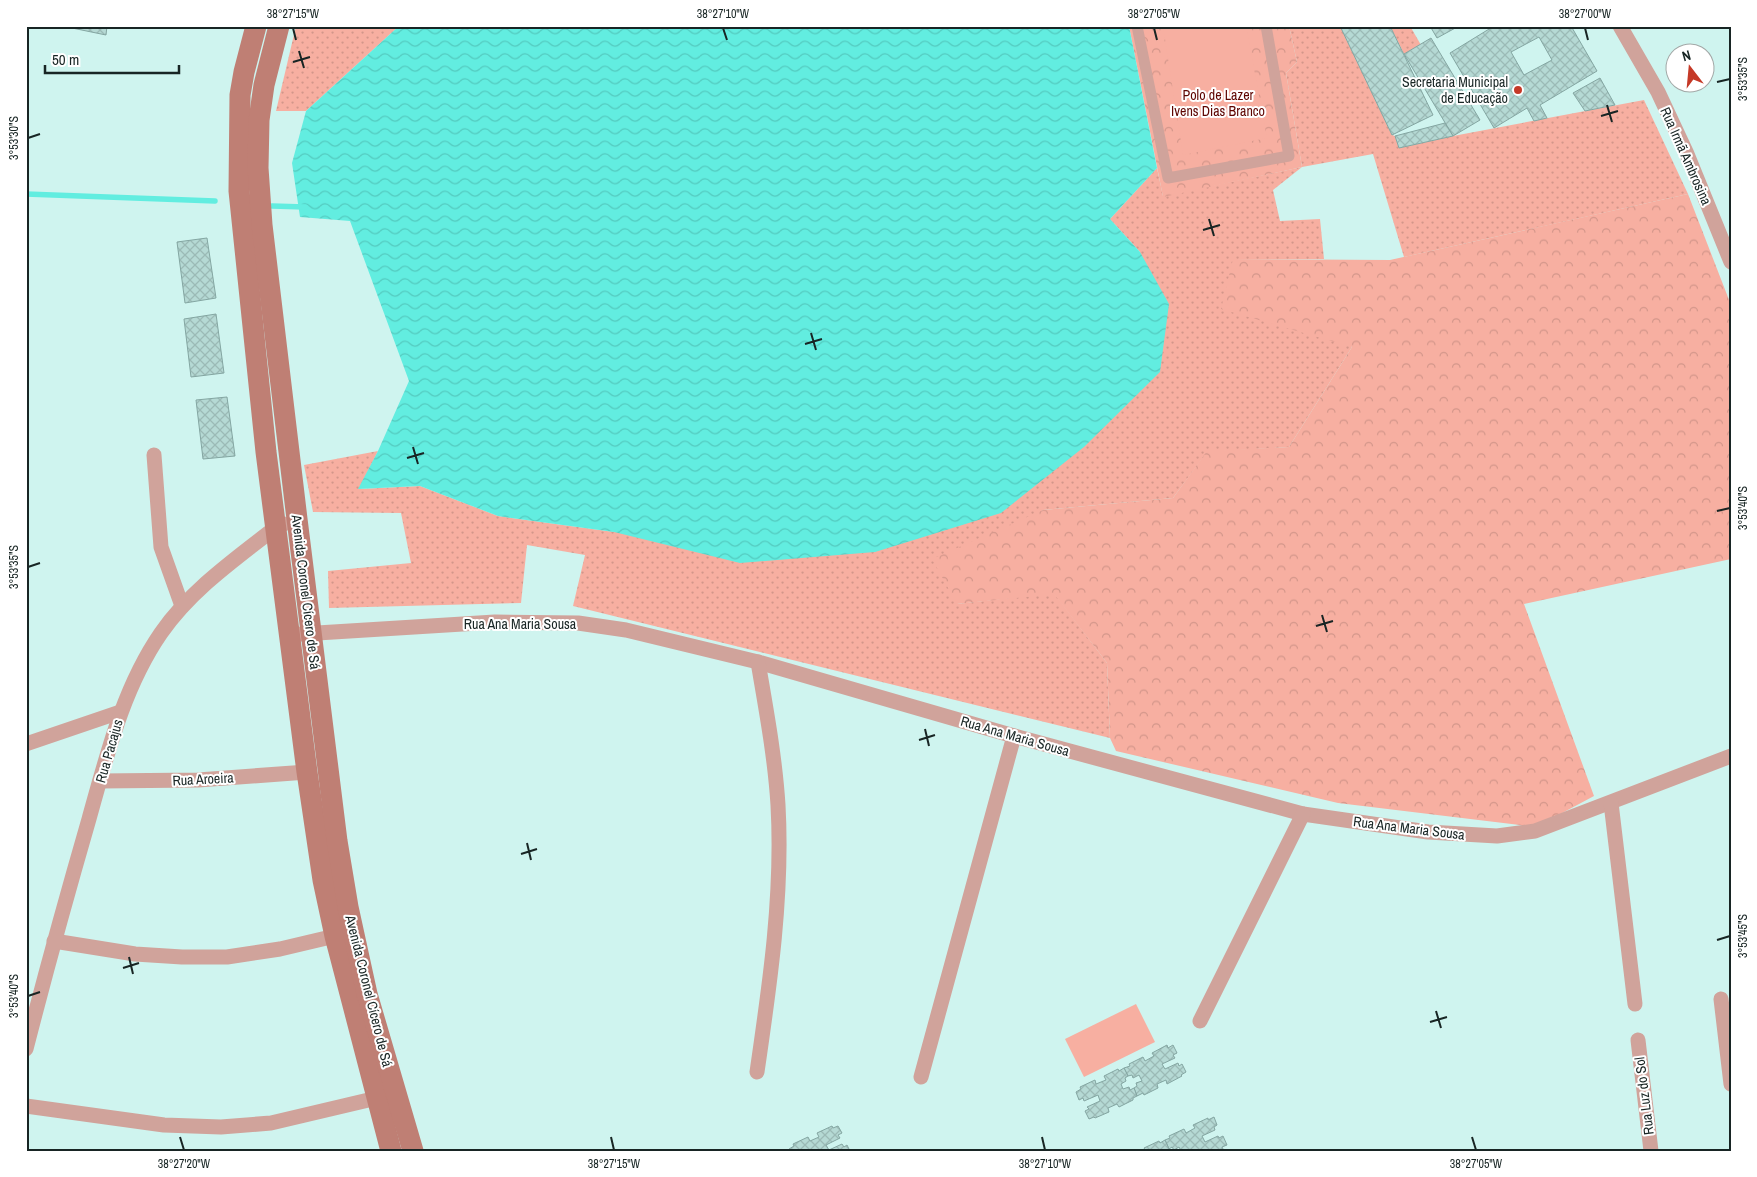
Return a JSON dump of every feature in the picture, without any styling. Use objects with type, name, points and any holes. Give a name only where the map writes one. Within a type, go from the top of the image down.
[{"type":"main road","name":"Avenida Coronel Cícero de Sá","points":[[256,26],[240,95],[240,191],[275,528],[288,635],[323,880],[335,936],[391,1151]]},
{"type":"main road","name":"Avenida Coronel Cícero de Sá","points":[[279,26],[259,120],[258,168],[262,225],[297,519],[336,841],[348,907],[367,994],[413,1151]]},
{"type":"street","points":[[1137,26],[1168,178],[1289,156],[1266,26]]},
{"type":"street","name":"Rua Irmã Ambrosina","points":[[1620,26],[1658,92],[1687,154],[1731,262]]},
{"type":"street","points":[[154,455],[161,546],[182,606]]},
{"type":"street","name":"Rua Pacajus","points":[[26,1049],[54,941],[120,712],[142,665],[161,633],[182,606],[212,576],[275,528],[297,519]]},
{"type":"street","name":"Rua Ana Maria Sousa","points":[[288,635],[495,622],[578,623],[626,630],[758,662],[1014,736],[1303,814],[1428,832],[1497,836],[1535,831],[1731,756]]},
{"type":"street","points":[[757,1072],[772,967],[780,858],[774,760],[758,662]]},
{"type":"street","points":[[26,744],[120,712]]},
{"type":"street","points":[[921,1077],[1014,736]]},
{"type":"street","name":"Rua Aroeira","points":[[100,782],[198,780],[307,772]]},
{"type":"street","points":[[1611,803],[1635,1004]]},
{"type":"street","points":[[1200,1020],[1303,814]]},
{"type":"street","points":[[54,941],[135,954],[228,957],[280,949],[335,936]]},
{"type":"street","points":[[1721,999],[1731,1084]]},
{"type":"street","name":"Rua Luz do Sol","points":[[1638,1040],[1651,1151]]},
{"type":"street","points":[[26,1106],[164,1125],[222,1127],[271,1123],[377,1098]]},
{"type":"green space","points":[[296,26],[399,26],[306,111],[276,111]]},
{"type":"green space","name":"Polo de Lazer Ivens Dias Branco","points":[[1129,26],[1289,26],[1297,62],[1286,73],[1302,167],[1163,197]]},
{"type":"green space","points":[[1163,26],[1246,26],[1267,138],[1183,155]]},
{"type":"green space","points":[[1289,26],[1340,26],[1392,135],[1395,136],[1399,148],[1644,100],[1688,194],[1404,257],[1373,154],[1302,167],[1286,73],[1297,62]]},
{"type":"green space","points":[[1390,26],[1410,26],[1421,45],[1404,54]]},
{"type":"green space","points":[[1302,167],[1273,190],[1280,221],[1320,219],[1324,259],[1233,259],[1352,347],[1289,447],[1207,452],[1173,498],[1043,510],[957,604],[1054,593],[1107,663],[1110,738],[573,606],[585,555],[527,545],[521,603],[329,608],[328,571],[411,563],[401,513],[313,512],[304,465],[378,451],[359,489],[420,486],[498,516],[614,532],[1140,252],[1110,219],[1157,168],[1163,196]]},
{"type":"green space","points":[[1688,194],[1731,305],[1731,559],[1524,604],[1594,796],[1536,827],[1338,803],[1116,751],[1110,738],[1107,663],[1054,594],[957,604],[932,559],[1043,510],[1173,498],[1207,451],[1289,447],[1352,347],[1221,309],[1233,259],[1390,260]]},
{"type":"green space","points":[[1136,1004],[1155,1042],[1084,1077],[1065,1039]]},
{"type":"water","points":[[399,26],[1129,26],[1157,168],[1110,219],[1140,252],[1169,304],[1160,372],[1084,447],[1001,513],[875,552],[740,563],[614,532],[498,516],[420,486],[358,489],[378,451],[409,381],[350,221],[300,217],[292,163],[306,111]]},
{"type":"building","points":[[72,26],[107,26],[106,35],[72,28]]},
{"type":"building","points":[[1340,26],[1390,26],[1433,115],[1392,135]]},
{"type":"building","points":[[1430,26],[1459,26],[1437,38]]},
{"type":"building","name":"Secretaria Municipal de Educação","points":[[1494,26],[1571,26],[1597,71],[1540,105],[1547,118],[1534,121],[1527,108],[1494,128],[1450,53]],"holes":[[[1539,37],[1552,60],[1524,75],[1511,52]]]},
{"type":"building","points":[[1431,38],[1480,120],[1453,136],[1404,54]]},
{"type":"building","points":[[1600,78],[1615,105],[1585,111],[1573,93]]},
{"type":"building","points":[[1445,123],[1453,136],[1399,148],[1395,136]]},
{"type":"building","points":[[207,238],[216,298],[185,303],[177,242]]},
{"type":"building","points":[[216,314],[224,373],[191,377],[184,319]]},
{"type":"building","points":[[227,397],[235,456],[203,459],[196,400]]},
{"type":"building","points":[[1167,1045],[1168,1048],[1173,1045],[1177,1053],[1173,1055],[1175,1058],[1162,1064],[1165,1069],[1178,1063],[1179,1066],[1182,1064],[1186,1072],[1167,1084],[1166,1080],[1157,1084],[1158,1088],[1144,1095],[1143,1093],[1137,1096],[1134,1088],[1137,1086],[1136,1083],[1142,1081],[1139,1075],[1133,1078],[1132,1075],[1128,1076],[1124,1068],[1143,1057],[1145,1061],[1154,1056],[1152,1053]]},
{"type":"building","points":[[1124,1068],[1128,1076],[1125,1078],[1126,1081],[1121,1084],[1123,1089],[1129,1087],[1130,1090],[1134,1088],[1137,1096],[1119,1107],[1117,1104],[1108,1108],[1109,1112],[1089,1119],[1085,1111],[1089,1109],[1087,1107],[1100,1101],[1098,1095],[1084,1101],[1083,1098],[1079,1100],[1076,1092],[1081,1089],[1080,1087],[1095,1080],[1096,1084],[1106,1080],[1104,1076]]},
{"type":"building","points":[[1214,1117],[1217,1125],[1214,1127],[1215,1130],[1202,1136],[1205,1142],[1218,1136],[1219,1138],[1223,1136],[1227,1145],[1222,1147],[1223,1149],[1219,1151],[1181,1151],[1179,1147],[1174,1150],[1172,1147],[1169,1149],[1165,1140],[1170,1138],[1169,1136],[1184,1129],[1186,1133],[1195,1128],[1193,1125]]},
{"type":"building","points":[[832,1126],[833,1128],[838,1126],[842,1133],[838,1135],[840,1138],[826,1145],[829,1150],[842,1144],[844,1147],[847,1145],[850,1151],[790,1151],[789,1149],[794,1146],[793,1144],[808,1137],[810,1141],[819,1137],[817,1133]]},
{"type":"building","points":[[1165,1140],[1169,1149],[1165,1151],[1146,1151],[1144,1148],[1159,1141],[1160,1143]]},
{"type":"waterway","points":[[26,194],[215,201]]},
{"type":"waterway","points":[[272,206],[305,207]]},
{"type":"place","name":"Secretaria Municipal de Educação","points":[[1518,90]]}]
